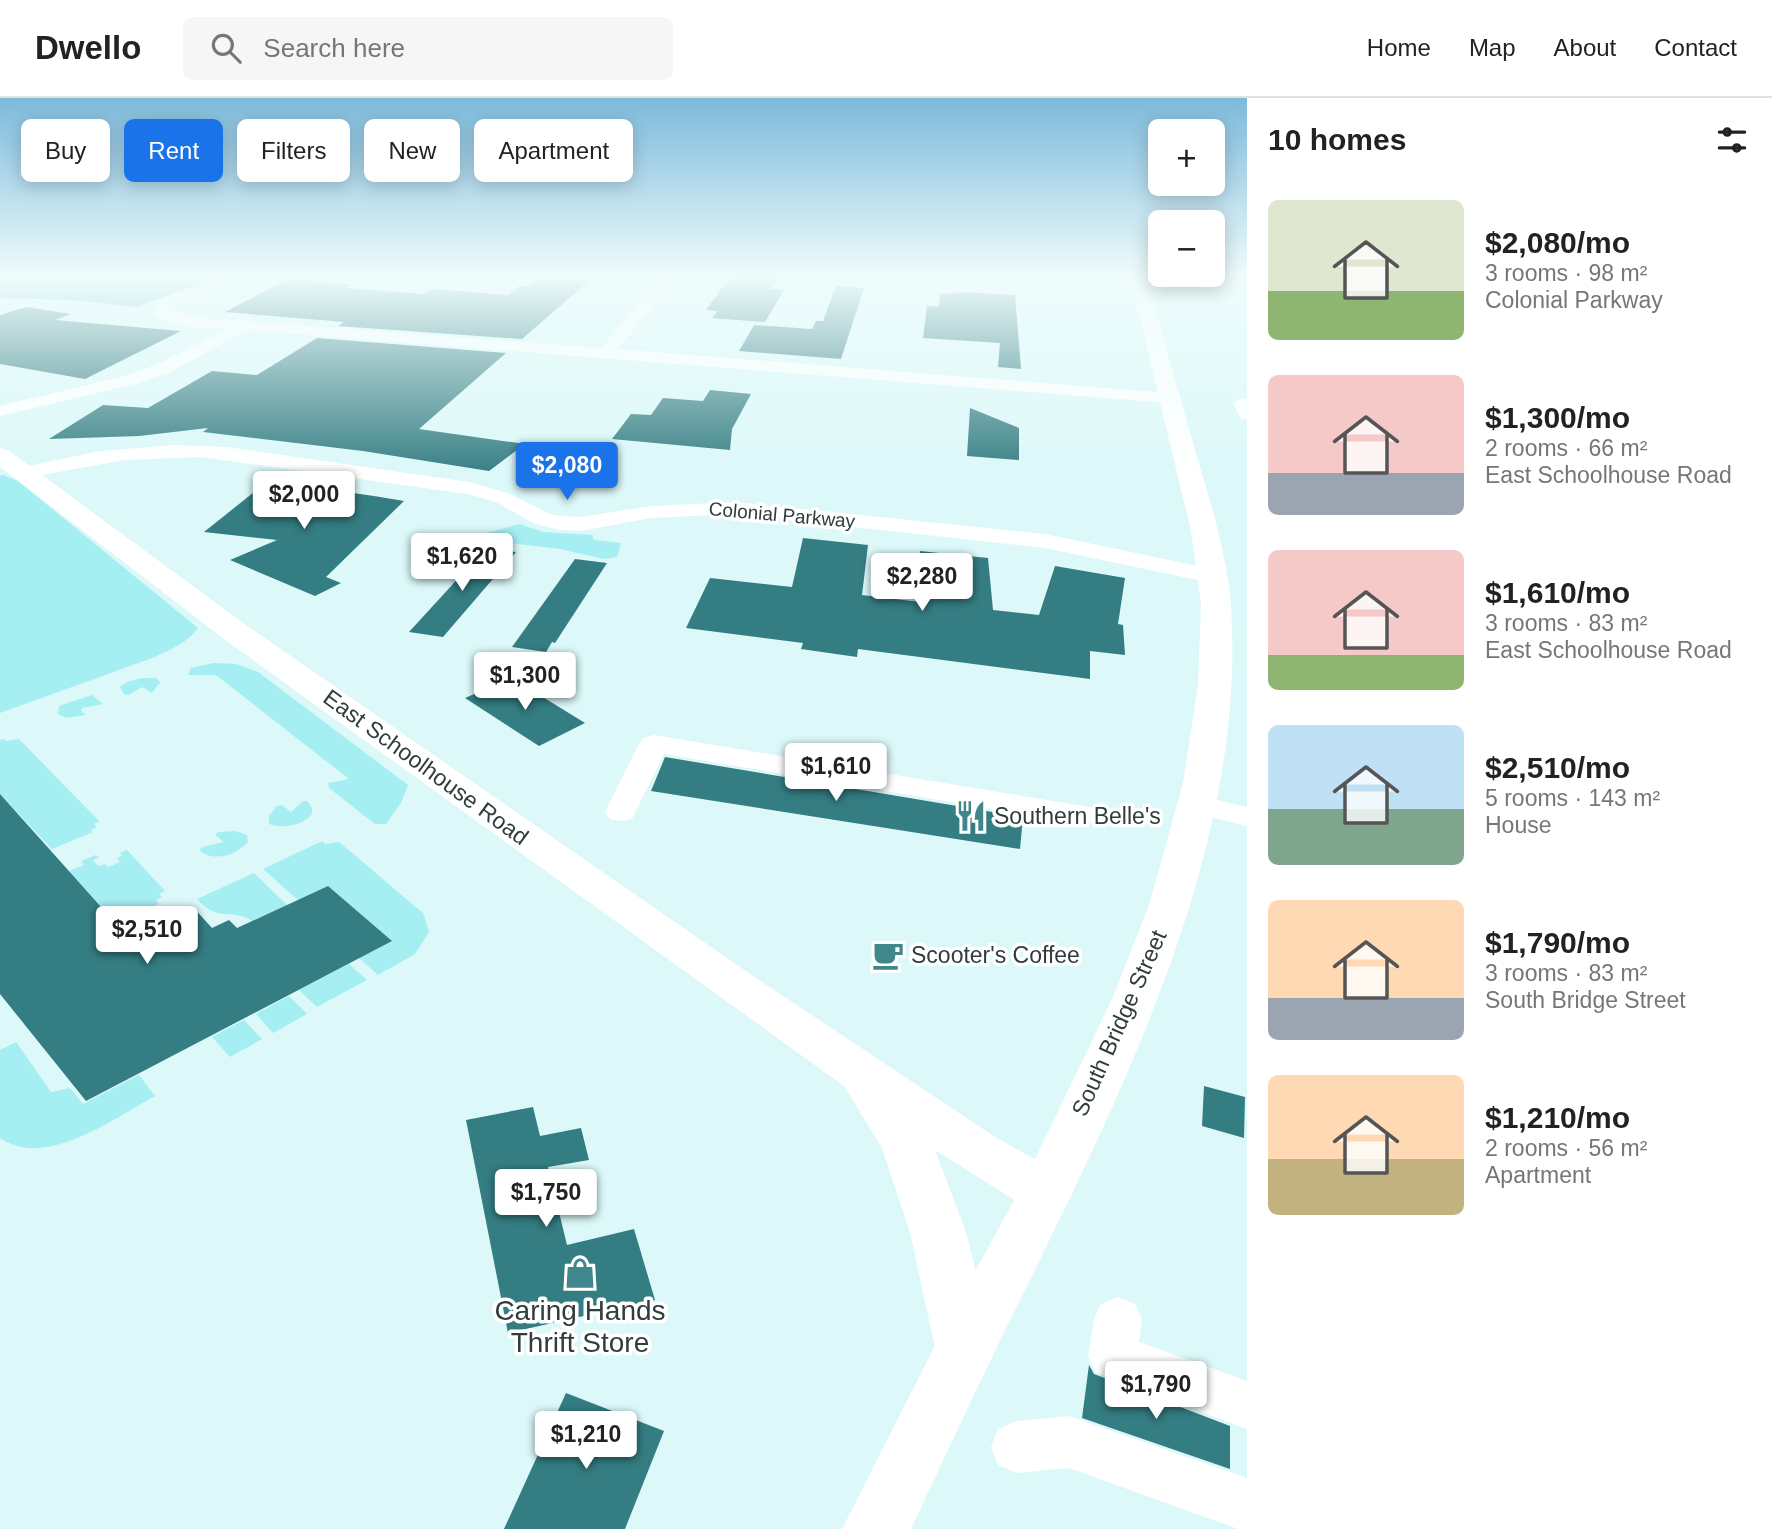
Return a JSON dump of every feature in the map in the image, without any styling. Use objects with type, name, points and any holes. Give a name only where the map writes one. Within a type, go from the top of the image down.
[{"type":"main road","name":"South Bridge Street","points":[[876,1529],[1045,1192],[1136,997],[1170,905],[1197,804],[1215,685],[1217,638],[1212,576],[1205,531],[1155,344]]},
{"type":"main road","name":"East Schoolhouse Road","points":[[8,462],[235,632],[734,985],[977,1152],[1045,1192]]},
{"type":"main road","name":"East Schoolhouse Road","points":[[859,1070],[906,1143],[938,1232],[965,1348]]},
{"type":"street","points":[[0,411],[129,380],[164,368],[210,344]]},
{"type":"street","points":[[478,344],[1170,398]]},
{"type":"street","points":[[604,354],[613,344]]},
{"type":"street","name":"Colonial Parkway","points":[[8,462],[188,450],[227,453],[469,488],[503,498],[543,519],[561,523],[581,524],[650,512],[736,508],[1045,541],[1212,576]]},
{"type":"street","points":[[621,812],[654,744],[1083,815]]},
{"type":"street","points":[[1197,804],[1247,817]]},
{"type":"street","points":[[1118,1319],[1113,1356],[1247,1405]]},
{"type":"street","points":[[1017,1447],[1069,1442],[1247,1505]]},
{"type":"shaded area","points":[[0,476],[18,481],[198,628],[194,633],[184,642],[155,657],[0,713]]},
{"type":"shaded area","points":[[519,524],[544,532],[592,535],[594,540],[621,543],[617,557],[604,559],[560,549],[494,541],[484,544],[473,537]]},
{"type":"shaded area","points":[[213,663],[236,664],[258,672],[408,785],[401,803],[386,824],[375,824],[329,788],[328,783],[349,779],[216,675],[188,675],[191,668]]},
{"type":"shaded area","points":[[142,678],[156,678],[160,682],[152,693],[142,687],[128,695],[124,694],[120,687]]},
{"type":"shaded area","points":[[92,695],[103,704],[82,708],[81,711],[86,715],[66,718],[58,714],[59,706]]},
{"type":"shaded area","points":[[19,739],[100,822],[94,824],[97,827],[91,830],[93,832],[52,849],[0,794],[0,740]]},
{"type":"shaded area","points":[[303,801],[307,801],[312,808],[312,814],[303,821],[287,826],[269,824],[269,816],[277,806],[282,805],[291,812]]},
{"type":"shaded area","points":[[236,831],[247,835],[248,842],[225,856],[211,856],[199,850],[224,842],[215,835],[218,832]]},
{"type":"shaded area","points":[[322,841],[325,844],[339,842],[423,913],[429,932],[415,954],[378,975],[359,958],[391,941],[328,886],[298,900],[263,869]]},
{"type":"shaded area","points":[[127,850],[165,891],[159,894],[162,897],[156,900],[158,904],[152,907],[171,927],[134,944],[69,871],[84,865],[81,861],[96,855],[99,858],[93,860],[98,866],[105,864],[108,867],[120,862],[117,858]]},
{"type":"shaded area","points":[[254,873],[287,905],[252,921],[238,915],[212,911],[197,899]]},
{"type":"shaded area","points":[[349,964],[367,980],[317,1007],[299,990]]},
{"type":"shaded area","points":[[289,996],[307,1014],[273,1033],[256,1014]]},
{"type":"shaded area","points":[[244,1020],[262,1039],[230,1057],[212,1037]]},
{"type":"shaded area","points":[[16,1042],[51,1092],[70,1088],[83,1104],[139,1075],[155,1096],[100,1127],[58,1145],[37,1148],[18,1146],[0,1138],[0,1050]]},
{"type":"building","points":[[0,344],[155,344],[85,379],[0,364]]},
{"type":"building","points":[[308,344],[390,344],[506,353],[419,429],[525,444],[489,471],[363,451],[203,432],[208,428],[139,436],[49,439],[103,405],[148,408],[212,371],[257,375]]},
{"type":"building","points":[[743,344],[846,344],[841,359],[739,351]]},
{"type":"building","points":[[1000,344],[1019,344],[1021,369],[998,367]]},
{"type":"building","points":[[710,390],[751,394],[732,429],[730,450],[612,439],[631,414],[651,415],[663,398],[703,401]]},
{"type":"building","points":[[970,408],[1019,428],[1019,460],[967,456]]},
{"type":"building","points":[[268,481],[404,501],[326,577],[341,583],[315,596],[230,560],[277,540],[204,532]]},
{"type":"building","points":[[803,538],[868,545],[862,595],[920,602],[920,551],[988,558],[993,610],[1039,615],[1055,566],[1125,578],[1118,624],[1123,625],[1125,655],[1090,651],[1090,679],[858,649],[857,657],[801,649],[803,643],[686,628],[710,578],[792,587]]},
{"type":"building","points":[[485,549],[516,552],[443,637],[409,632]]},
{"type":"building","points":[[575,559],[607,563],[555,643],[552,642],[546,652],[512,647]]},
{"type":"building","points":[[512,678],[585,723],[539,746],[465,698]]},
{"type":"building","points":[[665,757],[1023,817],[1020,849],[651,791]]},
{"type":"building","points":[[0,794],[127,936],[192,906],[212,928],[229,920],[237,928],[328,886],[392,941],[86,1101],[0,994]]},
{"type":"building","points":[[1204,1086],[1245,1097],[1244,1138],[1202,1126]]},
{"type":"building","points":[[533,1107],[540,1136],[581,1128],[589,1160],[548,1167],[567,1245],[634,1229],[655,1300],[508,1333],[466,1120]]},
{"type":"building","points":[[1089,1365],[1094,1374],[1230,1426],[1230,1469],[1082,1418]]},
{"type":"building","points":[[566,1393],[664,1431],[625,1529],[504,1529]]},
{"type":"place","name":"Southern Belle's","points":[[971,816]]},
{"type":"place","name":"Scooter's Coffee","points":[[888,955]]},
{"type":"place","name":"Caring Hands Thrift Store","points":[[580,1273]]}]
